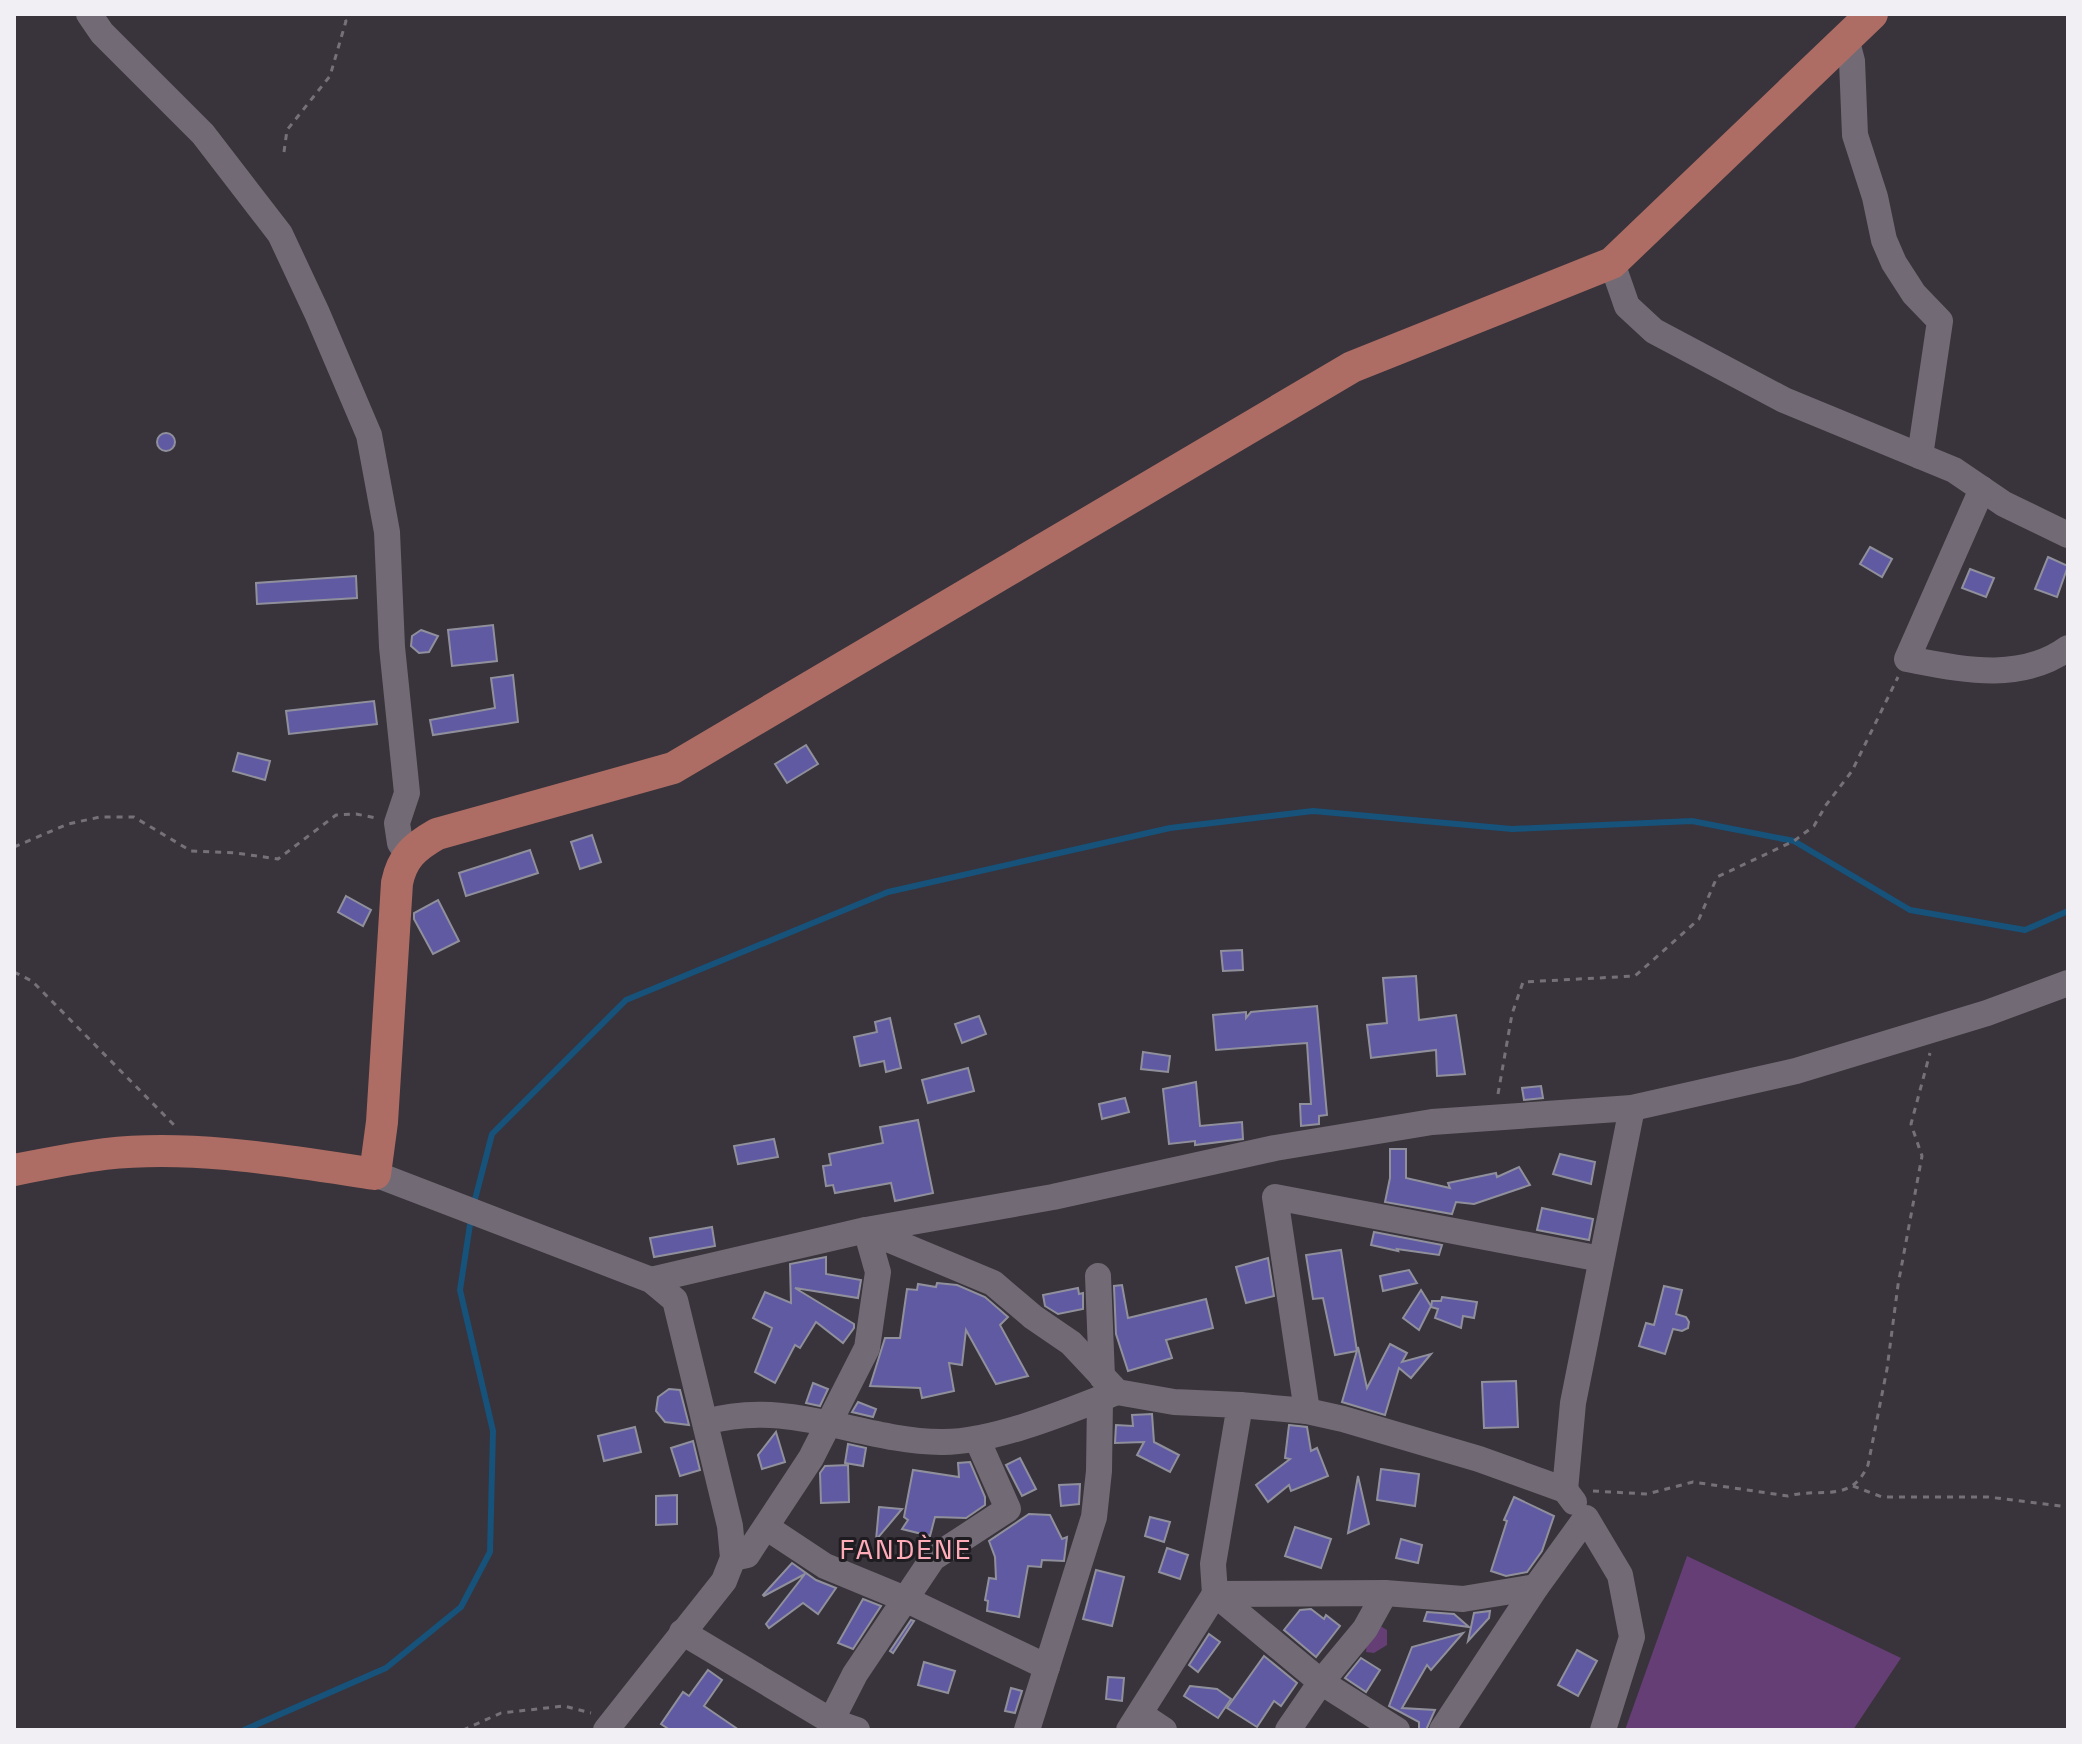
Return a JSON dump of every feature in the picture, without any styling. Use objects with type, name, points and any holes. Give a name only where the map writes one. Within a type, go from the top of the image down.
[{"type":"main road","points":[[14,1170],[107,1154],[201,1152],[285,1160],[375,1174],[382,1122],[393,910],[400,866],[408,854],[437,834],[673,768],[1352,367],[1612,263],[1872,14]]},
{"type":"street","points":[[89,14],[102,33],[203,134],[280,234],[369,435],[387,532],[392,647],[407,793],[397,823],[400,843],[408,854]]},
{"type":"street","points":[[1846,38],[1852,61],[1855,135],[1875,197],[1884,240],[1894,263],[1914,294],[1940,321],[1920,456]]},
{"type":"street","points":[[1612,263],[1627,306],[1654,331],[1784,400],[1954,470],[2004,504],[2068,535]]},
{"type":"street","points":[[1982,489],[1907,659],[1975,672],[2036,666],[2068,648]]},
{"type":"street","points":[[651,1280],[866,1230],[1053,1197],[1275,1148],[1432,1122],[1632,1108],[1796,1071],[1987,1013],[2068,983]]},
{"type":"street","points":[[1565,1490],[1573,1403],[1632,1108]]},
{"type":"street","points":[[375,1174],[651,1280],[675,1300],[730,1526],[733,1558],[714,1596],[610,1724]]},
{"type":"street","points":[[1307,1411],[1275,1197],[1601,1259]]},
{"type":"street","points":[[866,1230],[993,1283],[1033,1317],[1071,1343],[1106,1389]]},
{"type":"street","points":[[733,1558],[747,1555],[811,1458],[867,1348],[878,1272],[866,1230]]},
{"type":"street","points":[[1027,1730],[1094,1517],[1106,1389],[1098,1276]]},
{"type":"street","points":[[706,1422],[729,1415],[770,1413],[941,1442],[977,1439],[1039,1421],[1106,1389],[1174,1402],[1307,1411],[1479,1459],[1565,1490],[1586,1518],[1620,1575],[1632,1637],[1604,1730]]},
{"type":"street","points":[[1164,1730],[1135,1722],[1215,1594],[1213,1564],[1240,1405]]},
{"type":"street","points":[[831,1727],[855,1674],[933,1558],[1008,1509],[977,1439]]},
{"type":"street","points":[[1442,1730],[1536,1587],[1586,1518]]},
{"type":"street","points":[[766,1527],[825,1566],[905,1599],[1047,1667]]},
{"type":"street","points":[[1215,1594],[1385,1593],[1463,1599],[1536,1587]]},
{"type":"street","points":[[1288,1730],[1321,1682],[1365,1629],[1385,1593]]},
{"type":"street","points":[[1215,1594],[1321,1682],[1397,1730]]},
{"type":"street","points":[[682,1632],[831,1727],[857,1730]]},
{"type":"path","points":[[284,152],[287,130],[330,76],[346,21],[340,14]]},
{"type":"path","points":[[1494,1118],[1512,1014],[1523,982],[1635,976],[1699,919],[1717,877],[1794,841],[1814,826],[1852,771],[1907,659]]},
{"type":"path","points":[[14,847],[68,824],[100,817],[134,817],[191,851],[278,859],[336,815],[356,814],[397,823]]},
{"type":"path","points":[[14,972],[32,981],[201,1152]]},
{"type":"path","points":[[1565,1490],[1647,1494],[1693,1482],[1788,1496],[1844,1492],[1862,1477],[1868,1465],[1887,1369],[1898,1285],[1922,1156],[1911,1124],[1935,1028]]},
{"type":"path","points":[[1853,1486],[1882,1497],[1988,1497],[2068,1507]]},
{"type":"path","points":[[463,1730],[501,1713],[564,1706],[610,1724]]},
{"type":"shaded area","points":[[1687,1556],[1901,1658],[1853,1730],[1625,1730]]},
{"type":"shaded area","points":[[1377,1624],[1387,1630],[1387,1645],[1374,1653],[1366,1652],[1367,1639]]},
{"type":"building","points":[[166,433],[175,442],[166,451],[157,442]]},
{"type":"building","points":[[1870,547],[1892,559],[1882,577],[1860,564]]},
{"type":"building","points":[[2048,557],[2068,566],[2057,597],[2035,589]]},
{"type":"building","points":[[1970,569],[1994,578],[1986,597],[1962,588]]},
{"type":"building","points":[[356,576],[357,598],[257,604],[256,583]]},
{"type":"building","points":[[493,625],[497,661],[452,666],[448,630]]},
{"type":"building","points":[[421,630],[438,636],[429,652],[419,653],[411,646],[412,636]]},
{"type":"building","points":[[513,675],[518,722],[433,735],[430,720],[495,708],[491,678]]},
{"type":"building","points":[[374,701],[377,724],[289,734],[286,711]]},
{"type":"building","points":[[806,745],[818,764],[787,783],[775,764]]},
{"type":"building","points":[[238,753],[270,761],[265,780],[233,771]]},
{"type":"building","points":[[592,835],[601,862],[580,869],[571,842]]},
{"type":"building","points":[[530,850],[538,873],[466,896],[459,873]]},
{"type":"building","points":[[346,896],[371,910],[363,926],[338,912]]},
{"type":"building","points":[[438,900],[459,941],[433,954],[414,919],[414,913]]},
{"type":"building","points":[[1242,950],[1243,970],[1223,971],[1221,951]]},
{"type":"building","points":[[1416,976],[1419,1020],[1456,1015],[1465,1074],[1437,1076],[1436,1050],[1371,1058],[1367,1025],[1387,1023],[1383,978]]},
{"type":"building","points":[[1317,1006],[1327,1115],[1319,1116],[1319,1124],[1301,1126],[1300,1104],[1311,1104],[1307,1043],[1216,1050],[1213,1015],[1246,1012],[1246,1018],[1251,1012]]},
{"type":"building","points":[[979,1016],[986,1034],[962,1043],[955,1024]]},
{"type":"building","points":[[890,1018],[901,1068],[886,1072],[884,1061],[860,1066],[854,1037],[877,1032],[875,1022]]},
{"type":"building","points":[[1143,1052],[1170,1056],[1168,1072],[1141,1069]]},
{"type":"building","points":[[968,1068],[974,1091],[928,1103],[922,1080]]},
{"type":"building","points":[[1196,1082],[1200,1126],[1242,1122],[1243,1139],[1195,1145],[1195,1141],[1169,1144],[1163,1089]]},
{"type":"building","points":[[1541,1086],[1543,1098],[1524,1100],[1522,1088]]},
{"type":"building","points":[[1125,1098],[1129,1112],[1102,1119],[1099,1104]]},
{"type":"building","points":[[918,1120],[933,1193],[895,1201],[891,1183],[835,1193],[833,1185],[826,1186],[823,1166],[831,1165],[829,1154],[883,1143],[880,1127]]},
{"type":"building","points":[[774,1139],[778,1157],[738,1164],[734,1146]]},
{"type":"building","points":[[1390,1149],[1406,1149],[1406,1178],[1450,1188],[1448,1183],[1496,1173],[1497,1177],[1519,1167],[1530,1185],[1474,1204],[1456,1202],[1452,1214],[1385,1202],[1390,1178]]},
{"type":"building","points":[[1560,1154],[1595,1162],[1591,1184],[1553,1174]]},
{"type":"building","points":[[1542,1208],[1593,1219],[1589,1240],[1537,1230]]},
{"type":"building","points":[[712,1227],[715,1246],[654,1257],[650,1238]]},
{"type":"building","points":[[1374,1232],[1442,1245],[1439,1255],[1398,1251],[1371,1245]]},
{"type":"building","points":[[1341,1250],[1357,1351],[1335,1355],[1323,1298],[1313,1299],[1306,1255]]},
{"type":"building","points":[[826,1257],[826,1274],[861,1280],[858,1298],[795,1288],[854,1324],[854,1328],[843,1343],[816,1322],[800,1348],[795,1345],[775,1383],[755,1372],[772,1328],[753,1318],[765,1292],[791,1303],[790,1264]]},
{"type":"building","points":[[1268,1258],[1274,1296],[1246,1303],[1236,1267]]},
{"type":"building","points":[[1409,1270],[1417,1283],[1383,1291],[1380,1276]]},
{"type":"building","points":[[937,1283],[957,1285],[985,1297],[1008,1317],[1000,1325],[1028,1376],[996,1384],[966,1330],[962,1365],[949,1363],[954,1391],[922,1398],[920,1388],[870,1386],[885,1338],[900,1338],[907,1289],[917,1290],[918,1284],[936,1287]]},
{"type":"building","points":[[1122,1285],[1128,1318],[1206,1299],[1213,1328],[1166,1340],[1172,1358],[1128,1371],[1116,1334],[1114,1286]]},
{"type":"building","points":[[1664,1286],[1682,1290],[1676,1314],[1686,1317],[1689,1322],[1688,1328],[1682,1331],[1673,1329],[1665,1354],[1639,1346],[1646,1323],[1654,1325]]},
{"type":"building","points":[[1078,1288],[1079,1294],[1083,1293],[1083,1309],[1058,1314],[1045,1306],[1043,1295]]},
{"type":"building","points":[[1421,1290],[1431,1306],[1419,1330],[1403,1318]]},
{"type":"building","points":[[1442,1297],[1477,1302],[1474,1318],[1463,1316],[1461,1328],[1435,1318],[1438,1309],[1431,1307],[1432,1301],[1441,1301]]},
{"type":"building","points":[[1390,1344],[1407,1353],[1402,1362],[1431,1354],[1411,1378],[1399,1368],[1385,1415],[1342,1402],[1358,1347],[1367,1388]]},
{"type":"building","points":[[1516,1381],[1518,1427],[1484,1428],[1482,1382]]},
{"type":"building","points":[[813,1383],[828,1389],[820,1406],[806,1403]]},
{"type":"building","points":[[669,1389],[680,1390],[689,1425],[665,1422],[656,1411],[658,1397]]},
{"type":"building","points":[[858,1402],[876,1409],[873,1417],[852,1412]]},
{"type":"building","points":[[1152,1414],[1154,1442],[1179,1455],[1170,1472],[1137,1455],[1144,1442],[1115,1443],[1116,1425],[1133,1426],[1132,1415]]},
{"type":"building","points":[[1289,1425],[1307,1427],[1311,1451],[1317,1448],[1328,1476],[1291,1491],[1289,1485],[1268,1502],[1256,1485],[1290,1459],[1285,1458]]},
{"type":"building","points":[[635,1427],[641,1452],[604,1461],[598,1436]]},
{"type":"building","points":[[776,1432],[785,1462],[762,1469],[758,1455]]},
{"type":"building","points":[[693,1441],[700,1470],[680,1476],[671,1448]]},
{"type":"building","points":[[848,1444],[866,1448],[863,1466],[845,1463]]},
{"type":"building","points":[[1020,1458],[1036,1489],[1022,1496],[1006,1465]]},
{"type":"building","points":[[970,1462],[985,1497],[985,1505],[966,1518],[935,1517],[930,1536],[902,1529],[908,1520],[904,1517],[913,1470],[959,1477],[958,1463]]},
{"type":"building","points":[[848,1465],[849,1502],[821,1503],[820,1473],[825,1466]]},
{"type":"building","points":[[1381,1469],[1419,1474],[1415,1506],[1377,1500]]},
{"type":"building","points":[[1358,1476],[1369,1524],[1348,1533]]},
{"type":"building","points":[[1080,1484],[1079,1504],[1061,1506],[1059,1485]]},
{"type":"building","points":[[677,1495],[677,1524],[656,1525],[656,1496]]},
{"type":"building","points":[[1514,1497],[1554,1516],[1542,1551],[1527,1572],[1506,1576],[1491,1571],[1507,1521],[1504,1520]]},
{"type":"building","points":[[879,1507],[902,1509],[876,1540]]},
{"type":"building","points":[[1029,1514],[1050,1515],[1062,1539],[1067,1537],[1064,1561],[1042,1560],[1041,1567],[1028,1566],[1019,1617],[987,1611],[988,1601],[985,1600],[989,1578],[996,1579],[995,1557],[989,1541]]},
{"type":"building","points":[[1150,1517],[1170,1522],[1164,1542],[1145,1536]]},
{"type":"building","points":[[1295,1527],[1331,1539],[1321,1568],[1285,1556]]},
{"type":"building","points":[[1401,1539],[1422,1545],[1418,1563],[1396,1558]]},
{"type":"building","points":[[1167,1548],[1188,1555],[1180,1579],[1159,1572]]},
{"type":"building","points":[[792,1563],[816,1580],[836,1588],[818,1614],[803,1603],[769,1628],[766,1624],[805,1574],[763,1595]]},
{"type":"building","points":[[1096,1570],[1124,1577],[1112,1626],[1083,1619]]},
{"type":"building","points":[[863,1599],[881,1606],[853,1649],[838,1643]]},
{"type":"building","points":[[1311,1609],[1324,1619],[1326,1615],[1340,1626],[1316,1657],[1284,1630],[1300,1610]]},
{"type":"building","points":[[1490,1611],[1489,1618],[1468,1641],[1474,1613]]},
{"type":"building","points":[[1427,1612],[1454,1614],[1469,1627],[1424,1621]]},
{"type":"building","points":[[911,1620],[914,1621],[893,1653],[890,1651]]},
{"type":"building","points":[[1463,1633],[1431,1670],[1427,1665],[1402,1708],[1435,1710],[1426,1730],[1419,1730],[1419,1722],[1389,1706],[1412,1647]]},
{"type":"building","points":[[1209,1634],[1220,1642],[1198,1672],[1189,1665]]},
{"type":"building","points":[[1577,1650],[1597,1661],[1578,1696],[1558,1685]]},
{"type":"building","points":[[1264,1656],[1297,1683],[1281,1706],[1274,1701],[1257,1727],[1227,1708]]},
{"type":"building","points":[[1361,1658],[1380,1670],[1366,1692],[1345,1678]]},
{"type":"building","points":[[924,1662],[955,1671],[948,1693],[918,1685]]},
{"type":"building","points":[[708,1670],[722,1680],[704,1706],[739,1730],[670,1730],[661,1724],[683,1692],[689,1696]]},
{"type":"building","points":[[1108,1677],[1124,1678],[1122,1701],[1106,1699]]},
{"type":"building","points":[[1190,1686],[1217,1689],[1231,1699],[1218,1718],[1184,1696]]},
{"type":"building","points":[[1011,1688],[1022,1691],[1015,1713],[1005,1711]]},
{"type":"waterway","points":[[473,1207],[492,1134],[626,1000],[888,892],[1170,828],[1313,811],[1512,829],[1692,821],[1794,841],[1910,910],[2025,930],[2068,911]]},
{"type":"waterway","points":[[244,1730],[386,1668],[461,1607],[490,1552],[493,1431],[460,1290],[471,1218]]},
{"type":"district","name":"FANDÈNE","points":[[906,1549]]}]
